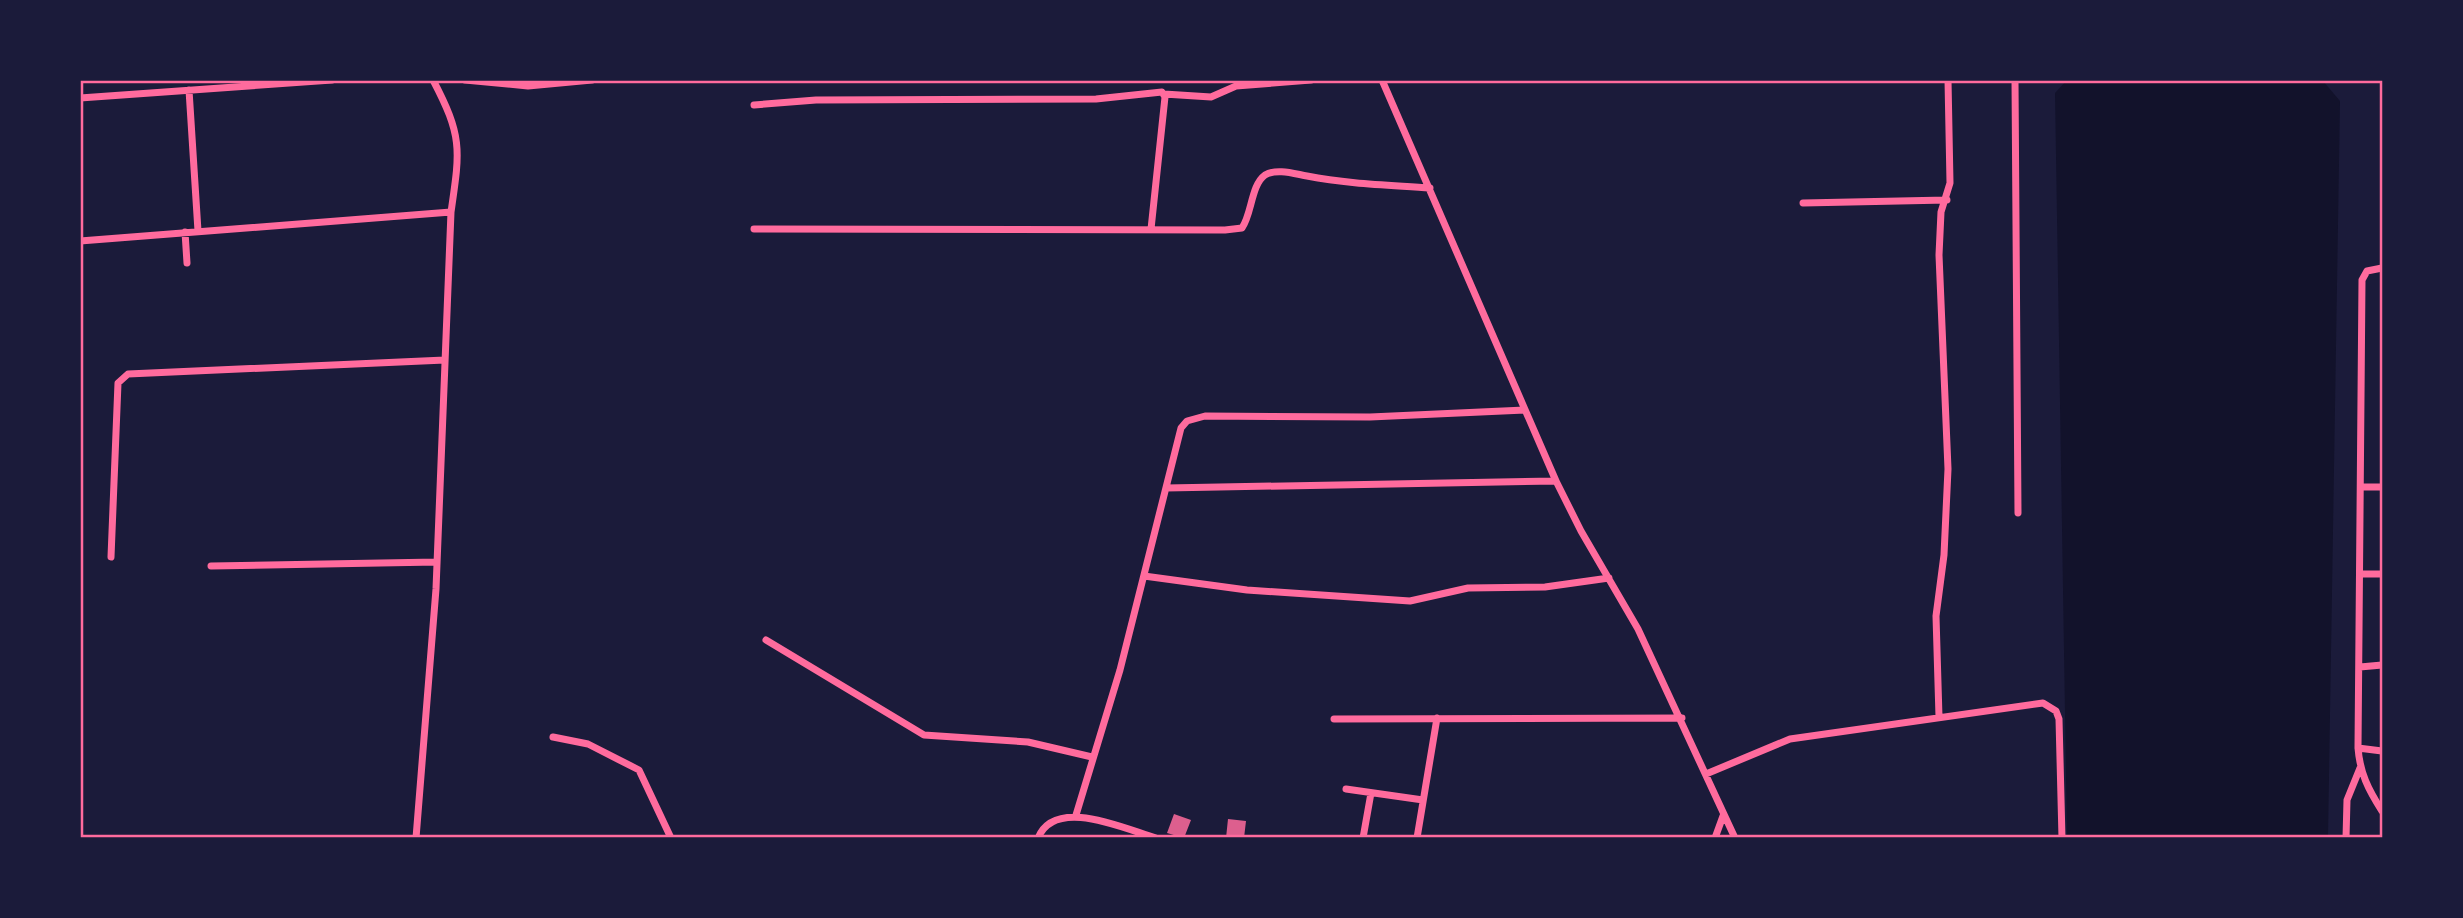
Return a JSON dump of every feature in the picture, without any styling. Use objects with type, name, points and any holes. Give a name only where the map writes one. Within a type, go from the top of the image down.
[{"type":"street","points":[[80,98],[332,80]]},
{"type":"street","points":[[416,838],[437,562],[452,212],[460,155],[453,118],[433,80]]},
{"type":"street","points":[[465,80],[528,86],[593,80]]},
{"type":"street","points":[[754,105],[816,100],[1096,99],[1158,91],[1164,94],[1210,97],[1236,86],[1311,80]]},
{"type":"street","points":[[1382,80],[1556,481],[1682,718],[1735,838]]},
{"type":"street","points":[[1939,717],[1936,617],[1944,555],[1948,469],[1939,255],[1941,212],[1947,200],[1950,183],[1948,80]]},
{"type":"street","points":[[2015,80],[2018,513]]},
{"type":"street","points":[[189,90],[198,232]]},
{"type":"street","points":[[1152,229],[1164,94]]},
{"type":"street","points":[[754,229],[1242,228],[1248,220],[1259,182],[1266,174],[1283,171],[1328,180],[1430,188]]},
{"type":"street","points":[[1803,203],[1947,200]]},
{"type":"street","points":[[80,241],[452,212]]},
{"type":"street","points":[[185,232],[187,263]]},
{"type":"street","points":[[2382,268],[2367,271],[2361,280],[2362,574],[2358,748],[2360,768],[2366,786],[2382,811]]},
{"type":"street","points":[[111,557],[118,383],[128,374],[445,360]]},
{"type":"street","points":[[1076,815],[1120,670],[1181,428],[1194,418],[1370,417],[1525,410]]},
{"type":"street","points":[[1166,488],[1556,481]]},
{"type":"street","points":[[2362,487],[2382,487]]},
{"type":"street","points":[[211,566],[437,562]]},
{"type":"street","points":[[2362,574],[2382,573]]},
{"type":"street","points":[[1144,576],[1247,590],[1410,601],[1460,589],[1545,587],[1609,578]]},
{"type":"street","points":[[766,640],[924,735],[1028,742],[1092,757]]},
{"type":"street","points":[[2360,667],[2382,665]]},
{"type":"street","points":[[1706,774],[1746,759],[1776,742],[2043,703],[2056,711],[2059,719],[2062,838]]},
{"type":"street","points":[[1417,838],[1437,718]]},
{"type":"street","points":[[1334,719],[1682,718]]},
{"type":"street","points":[[553,737],[588,744],[639,770],[671,838]]},
{"type":"street","points":[[2358,748],[2382,751]]},
{"type":"street","points":[[2346,838],[2347,800],[2360,768]]},
{"type":"street","points":[[1346,789],[1423,800]]},
{"type":"street","points":[[1363,838],[1371,793]]},
{"type":"street","points":[[1038,838],[1049,822],[1061,816],[1076,815],[1156,838]]},
{"type":"street","points":[[1715,838],[1723,816]]},
{"type":"shaded area","points":[[2067,80],[2323,81],[2340,101],[2328,837],[2067,837],[2055,93]]},
{"type":"building","points":[[1174,814],[1191,820],[1184,838],[1167,833]]},
{"type":"building","points":[[1228,819],[1246,821],[1244,838],[1226,838]]}]
